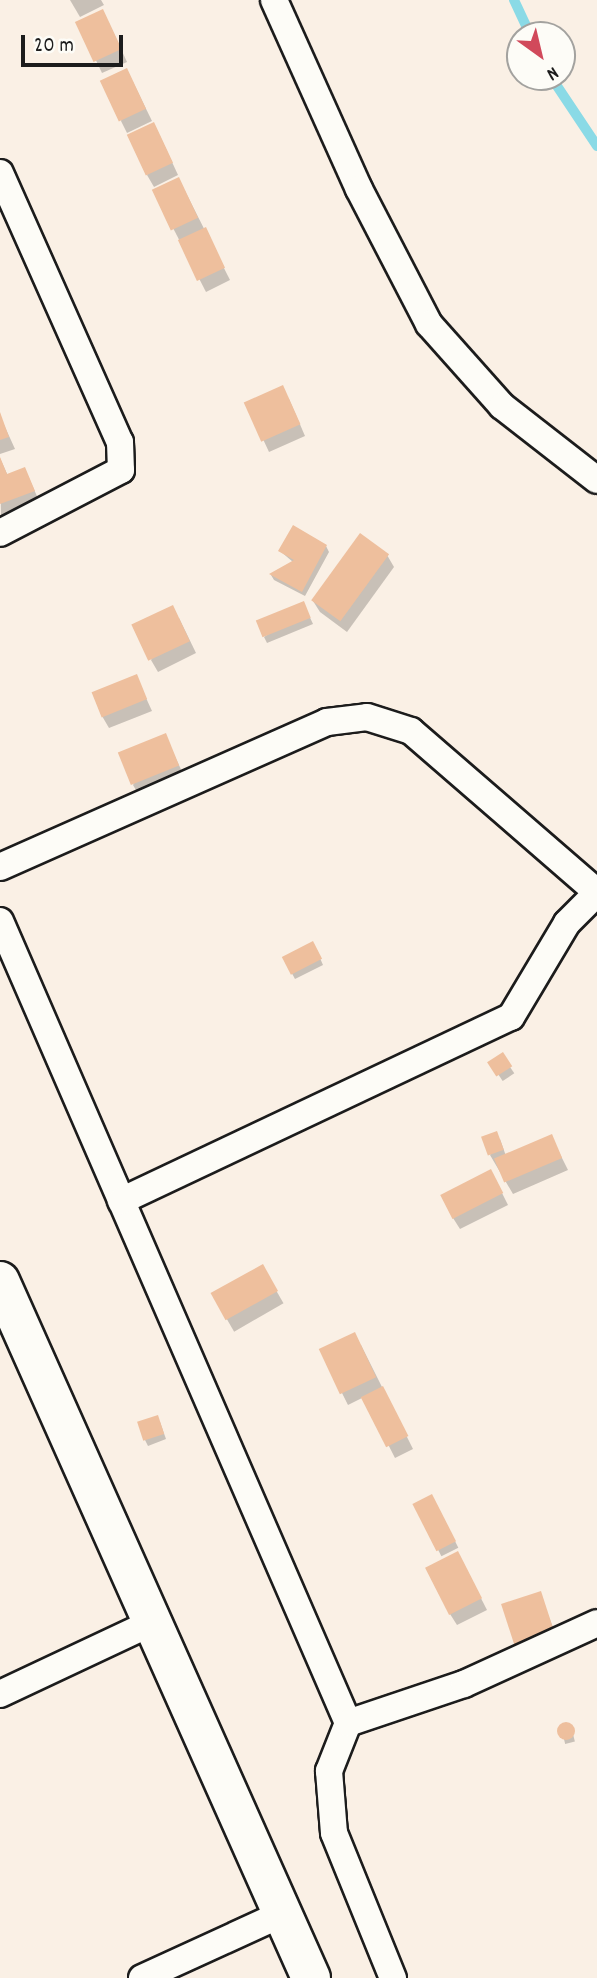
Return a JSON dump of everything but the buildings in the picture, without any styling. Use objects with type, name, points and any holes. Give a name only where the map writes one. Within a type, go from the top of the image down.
[{"type":"street","points":[[274,0],[359,190],[429,324],[502,406],[597,480]]},
{"type":"street","points":[[0,173],[120,442],[121,470],[0,533]]},
{"type":"street","points":[[0,867],[327,722],[367,717],[411,731],[597,892],[567,923],[511,1017],[121,1201]]},
{"type":"street","points":[[0,921],[348,1723],[328,1771],[334,1833],[393,1978]]},
{"type":"street","points":[[0,1281],[155,1621],[311,1978]]},
{"type":"street","points":[[0,1694],[155,1621]]},
{"type":"street","points":[[348,1723],[464,1684],[597,1623]]},
{"type":"street","points":[[155,1975],[282,1914]]},
{"type":"waterway","points":[[514,0],[524,21]]},
{"type":"waterway","points":[[560,91],[597,146]]}]
